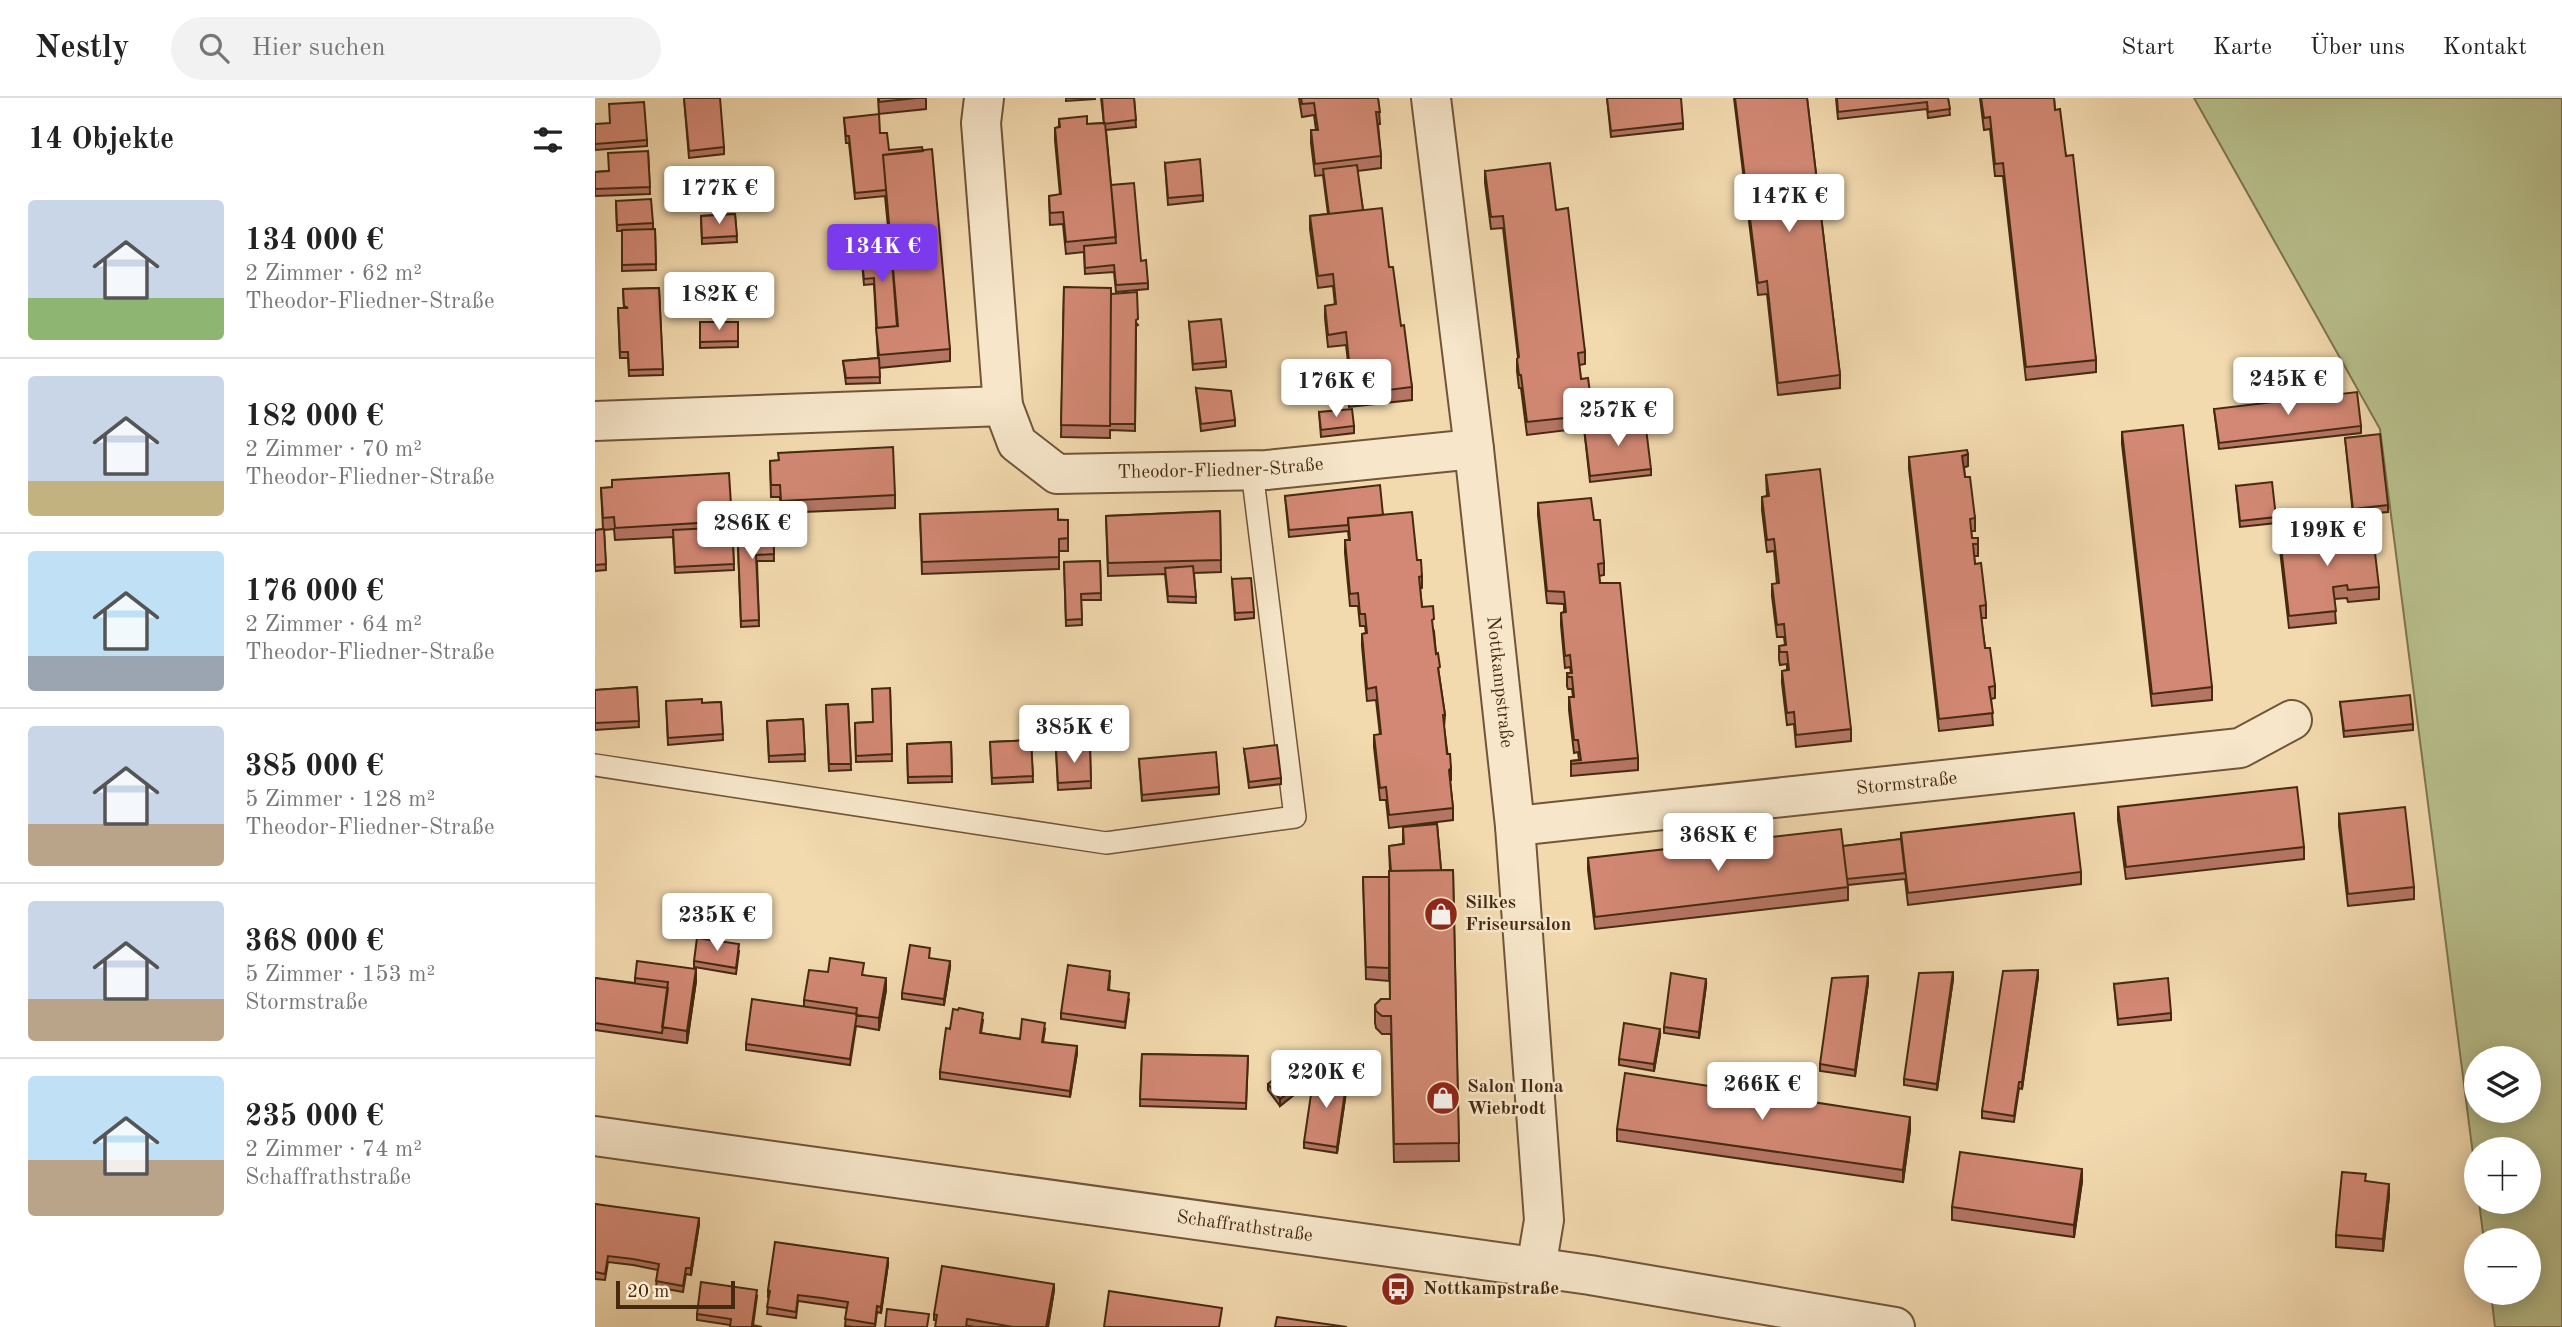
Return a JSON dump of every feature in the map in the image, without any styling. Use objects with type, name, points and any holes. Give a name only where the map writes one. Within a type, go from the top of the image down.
[{"type":"street","name":"Theodor-Fliedner-Straße","points":[[984,98],[981,123],[1003,405],[1017,443],[1056,474],[1252,471],[1474,449]]},
{"type":"street","name":"Nottkampstraße","points":[[1438,99],[1515,826],[1544,1220],[1535,1268]]},
{"type":"street","points":[[595,421],[1003,405]]},
{"type":"street","name":"Stormstraße","points":[[1515,826],[2240,748],[2292,720]]},
{"type":"street","name":"Schaffrathstraße","points":[[595,1136],[1535,1268],[1895,1327]]},
{"type":"lane","points":[[595,765],[1106,843],[1295,817],[1252,471]]},
{"type":"green space","points":[[2194,98],[2562,98],[2562,1327],[2495,1327],[2492,1305],[2541,1305],[2541,1228],[2482,1228],[2481,1214],[2541,1214],[2541,1137],[2471,1137],[2469,1123],[2541,1123],[2541,1046],[2464,1046],[2464,1084],[2380,429]]},
{"type":"building","points":[[684,98],[720,98],[724,147],[689,151]]},
{"type":"building","points":[[879,98],[917,98],[879,102]]},
{"type":"building","points":[[1102,98],[1134,98],[1136,120],[1104,124]]},
{"type":"building","points":[[1301,98],[1378,98],[1380,112],[1376,112],[1381,156],[1315,164],[1311,130],[1318,130],[1314,103],[1302,104]]},
{"type":"building","points":[[1607,98],[1681,98],[1683,123],[1611,131]]},
{"type":"building","points":[[1735,98],[1807,98],[1840,375],[1778,383],[1767,281],[1758,283]]},
{"type":"building","points":[[1837,98],[1948,98],[1950,109],[1928,112],[1927,102],[1838,112]]},
{"type":"building","points":[[1981,98],[2054,98],[2055,110],[2060,109],[2066,156],[2073,155],[2096,360],[2026,367],[2003,163],[1995,164],[1990,117],[1984,118]]},
{"type":"building","points":[[644,102],[647,140],[595,144],[595,124],[610,123],[609,104]]},
{"type":"building","points":[[879,114],[880,133],[887,133],[889,150],[922,147],[923,151],[883,155],[886,190],[855,193],[849,136],[846,136],[844,118]]},
{"type":"building","points":[[1087,116],[1087,124],[1105,123],[1116,237],[1066,242],[1063,212],[1050,213],[1049,196],[1061,194],[1055,128],[1060,127],[1059,119]]},
{"type":"building","points":[[932,149],[950,349],[879,355],[876,328],[898,326],[883,155]]},
{"type":"building","points":[[648,151],[650,187],[595,189],[595,172],[609,171],[608,153]]},
{"type":"building","points":[[1200,159],[1203,195],[1168,198],[1165,163]]},
{"type":"building","points":[[1550,163],[1556,210],[1568,208],[1585,352],[1578,353],[1581,379],[1588,378],[1593,415],[1527,422],[1517,359],[1519,357],[1503,216],[1491,217],[1485,171]]},
{"type":"building","points":[[1357,165],[1363,210],[1329,214],[1323,169]]},
{"type":"building","points":[[745,179],[746,196],[733,197],[733,202],[697,204],[696,182]]},
{"type":"building","points":[[1134,183],[1141,261],[1146,260],[1148,283],[1116,285],[1114,265],[1085,268],[1084,246],[1116,243],[1111,185]]},
{"type":"building","points":[[651,199],[653,223],[617,225],[616,201]]},
{"type":"building","points":[[1382,208],[1389,267],[1393,267],[1412,387],[1349,395],[1344,363],[1349,361],[1346,332],[1328,335],[1325,306],[1336,304],[1333,274],[1318,276],[1310,216]]},
{"type":"building","points":[[735,214],[737,236],[702,238],[701,216]]},
{"type":"building","points":[[655,229],[656,264],[622,265],[622,230]]},
{"type":"building","points":[[891,248],[897,326],[877,328],[874,278],[864,279],[861,251]]},
{"type":"building","points":[[1064,287],[1111,288],[1110,426],[1061,425]]},
{"type":"building","points":[[659,288],[663,369],[629,370],[628,352],[620,352],[618,308],[628,308],[624,306],[623,289]]},
{"type":"building","points":[[1137,292],[1135,424],[1110,424],[1111,294]]},
{"type":"building","points":[[1221,319],[1226,361],[1193,364],[1189,322]]},
{"type":"building","points":[[700,322],[738,322],[738,341],[700,342]]},
{"type":"building","points":[[879,358],[880,377],[846,378],[843,361]]},
{"type":"building","points":[[1196,388],[1231,391],[1235,420],[1201,424]]},
{"type":"building","points":[[2357,392],[2361,426],[2219,443],[2214,409]]},
{"type":"building","points":[[1352,409],[1354,426],[1321,430],[1319,412]]},
{"type":"building","points":[[1645,420],[1651,469],[1590,476],[1584,428]]},
{"type":"building","points":[[2183,425],[2212,687],[2152,694],[2122,432]]},
{"type":"building","points":[[2380,434],[2388,505],[2353,509],[2345,438]]},
{"type":"building","points":[[893,447],[895,495],[781,501],[780,485],[771,485],[770,461],[779,460],[778,453]]},
{"type":"building","points":[[1967,450],[1968,454],[1962,456],[1965,477],[1970,477],[1975,518],[1970,519],[1972,538],[1978,538],[1978,544],[1973,544],[1975,564],[1981,563],[1986,605],[1980,606],[1985,648],[1990,648],[1995,686],[1989,687],[1993,713],[1939,719],[1909,457]]},
{"type":"building","points":[[1820,469],[1851,729],[1796,735],[1794,712],[1787,713],[1782,671],[1789,670],[1787,652],[1780,652],[1779,646],[1786,645],[1784,624],[1777,625],[1772,584],[1779,583],[1774,539],[1767,540],[1762,497],[1769,496],[1766,475]]},
{"type":"building","points":[[729,473],[732,521],[615,528],[614,517],[603,518],[601,488],[612,487],[612,480]]},
{"type":"building","points":[[2272,482],[2276,517],[2240,521],[2236,486]]},
{"type":"building","points":[[1380,485],[1383,515],[1348,518],[1348,525],[1289,530],[1285,496]]},
{"type":"building","points":[[1591,498],[1594,520],[1600,520],[1604,563],[1598,564],[1600,583],[1620,583],[1638,758],[1571,764],[1571,761],[1581,760],[1578,740],[1574,740],[1569,697],[1574,697],[1572,677],[1568,677],[1567,673],[1572,673],[1570,655],[1565,656],[1561,613],[1566,612],[1564,592],[1547,591],[1538,503]]},
{"type":"building","points":[[1058,509],[1058,520],[1068,520],[1068,538],[1059,539],[1059,557],[922,562],[920,514]]},
{"type":"building","points":[[1220,511],[1221,560],[1108,563],[1106,516]]},
{"type":"building","points":[[1412,512],[1417,560],[1421,560],[1422,576],[1419,577],[1422,607],[1433,606],[1432,620],[1440,667],[1447,754],[1450,754],[1453,808],[1389,815],[1386,787],[1380,788],[1374,735],[1381,734],[1376,687],[1367,689],[1362,634],[1367,633],[1365,614],[1360,614],[1358,593],[1350,594],[1345,540],[1350,540],[1348,518]]},
{"type":"building","points":[[773,518],[774,554],[756,555],[759,620],[741,621],[737,520]]},
{"type":"building","points":[[732,527],[734,564],[675,567],[673,530]]},
{"type":"building","points":[[2372,527],[2379,587],[2348,590],[2347,585],[2333,587],[2336,611],[2289,616],[2280,538]]},
{"type":"building","points":[[604,529],[606,564],[595,565],[595,530]]},
{"type":"building","points":[[1100,561],[1101,593],[1081,594],[1082,619],[1066,620],[1064,562]]},
{"type":"building","points":[[1193,566],[1196,597],[1168,596],[1165,568]]},
{"type":"building","points":[[1251,578],[1254,612],[1235,613],[1232,579]]},
{"type":"building","points":[[637,687],[639,721],[595,723],[595,690]]},
{"type":"building","points":[[890,688],[892,754],[856,756],[855,723],[873,722],[872,689]]},
{"type":"building","points":[[2410,695],[2413,724],[2344,731],[2340,702]]},
{"type":"building","points":[[702,699],[702,703],[721,702],[723,734],[668,738],[666,701]]},
{"type":"building","points":[[848,704],[851,764],[829,764],[826,705]]},
{"type":"building","points":[[803,719],[805,754],[769,756],[767,721]]},
{"type":"building","points":[[1031,740],[1033,776],[992,778],[990,742]]},
{"type":"building","points":[[951,742],[952,776],[908,777],[907,744]]},
{"type":"building","points":[[1277,745],[1281,778],[1249,782],[1244,749]]},
{"type":"building","points":[[1090,748],[1091,781],[1058,783],[1056,750]]},
{"type":"building","points":[[1216,752],[1219,787],[1142,795],[1139,759]]},
{"type":"building","points":[[2297,787],[2304,847],[2126,867],[2118,807]]},
{"type":"building","points":[[2405,807],[2414,887],[2348,894],[2339,814]]},
{"type":"building","points":[[2074,813],[2081,872],[1908,893],[1901,833]]},
{"type":"building","points":[[1437,824],[1441,870],[1391,871],[1389,846],[1404,844],[1403,827]]},
{"type":"building","points":[[1841,829],[1848,887],[1595,917],[1588,858]]},
{"type":"building","points":[[1901,839],[1905,873],[1847,879],[1843,846]]},
{"type":"building","points":[[1453,870],[1459,1143],[1394,1144],[1391,1016],[1382,1016],[1376,1011],[1375,1005],[1381,999],[1390,999],[1389,871]]},
{"type":"building","points":[[1363,877],[1389,877],[1389,968],[1366,967]]},
{"type":"building","points":[[697,938],[739,944],[736,968],[694,961]]},
{"type":"building","points":[[910,945],[930,948],[929,958],[950,961],[944,999],[902,993]]},
{"type":"building","points":[[830,958],[864,963],[862,975],[886,978],[879,1018],[856,1015],[857,1008],[804,1000],[809,970],[828,972]]},
{"type":"building","points":[[637,961],[696,969],[687,1031],[662,1027],[668,982],[635,978]]},
{"type":"building","points":[[1068,965],[1110,971],[1108,990],[1129,993],[1125,1022],[1061,1013]]},
{"type":"building","points":[[2038,970],[2022,1082],[2019,1082],[2014,1116],[1982,1111],[2003,971]]},
{"type":"building","points":[[1953,972],[1937,1084],[1904,1079],[1919,973]]},
{"type":"building","points":[[1671,973],[1706,979],[1699,1032],[1664,1027]]},
{"type":"building","points":[[1868,976],[1855,1070],[1820,1064],[1832,978]]},
{"type":"building","points":[[595,978],[668,988],[662,1033],[595,1023]]},
{"type":"building","points":[[2168,978],[2171,1013],[2118,1019],[2114,984]]},
{"type":"building","points":[[752,999],[857,1014],[850,1059],[746,1044]]},
{"type":"building","points":[[953,1009],[983,1013],[980,1033],[1020,1039],[1022,1019],[1045,1023],[1042,1042],[1077,1046],[1070,1091],[940,1072],[946,1028],[950,1029]]},
{"type":"building","points":[[1624,1023],[1660,1029],[1654,1064],[1619,1059]]},
{"type":"building","points":[[1142,1054],[1248,1056],[1246,1103],[1140,1099]]},
{"type":"building","points":[[1298,1060],[1310,1076],[1280,1099],[1268,1084]]},
{"type":"building","points":[[1625,1073],[1910,1117],[1903,1170],[1617,1129]]},
{"type":"building","points":[[1314,1074],[1347,1078],[1337,1147],[1304,1142]]},
{"type":"building","points":[[1960,1152],[2082,1169],[2074,1225],[1952,1207]]},
{"type":"building","points":[[2342,1172],[2366,1174],[2365,1181],[2389,1184],[2383,1239],[2336,1235]]},
{"type":"building","points":[[595,1204],[699,1218],[691,1268],[686,1268],[683,1286],[656,1281],[659,1264],[633,1259],[608,1256],[605,1274],[595,1272]]},
{"type":"building","points":[[775,1242],[888,1258],[881,1307],[877,1306],[875,1324],[845,1319],[848,1302],[798,1295],[796,1312],[767,1307]]},
{"type":"building","points":[[942,1266],[1054,1284],[1046,1327],[1013,1327],[967,1319],[966,1327],[935,1327],[937,1315],[934,1314]]},
{"type":"building","points":[[701,1282],[757,1290],[752,1325],[762,1327],[730,1327],[731,1319],[697,1314]]},
{"type":"building","points":[[1109,1291],[1222,1308],[1219,1327],[1104,1327]]},
{"type":"building","points":[[887,1309],[929,1314],[927,1327],[885,1327]]},
{"type":"building","points":[[1277,1317],[1347,1327],[1275,1327]]},
{"type":"place","name":"Silkes Friseursalon","points":[[1441,914]]},
{"type":"place","name":"Salon Ilona Wiebrodt","points":[[1443,1098]]},
{"type":"place","name":"Nottkampstraße","points":[[1398,1289]]}]
